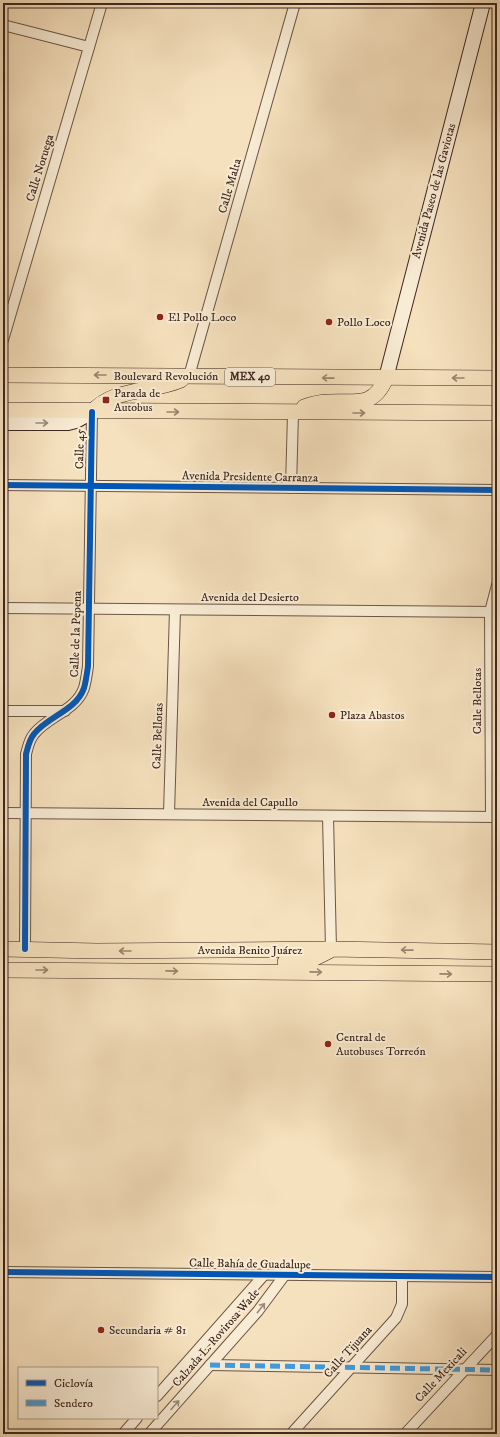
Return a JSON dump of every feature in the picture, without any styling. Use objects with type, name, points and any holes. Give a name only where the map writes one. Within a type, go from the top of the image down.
[{"type":"main road","name":"Boulevard Revolución","points":[[3,374],[497,378]]},
{"type":"main road","points":[[92,412],[106,400],[117,396],[169,385],[189,376]]},
{"type":"main road","points":[[293,413],[313,404],[366,401],[378,393],[386,378]]},
{"type":"main road","points":[[3,410],[92,412],[497,413]]},
{"type":"main road","name":"Avenida Benito Juárez","points":[[3,949],[97,951],[332,949],[497,952]]},
{"type":"main road","points":[[226,972],[246,963],[309,961],[332,949],[342,973]]},
{"type":"main road","name":"Avenida Benito Juárez","points":[[3,970],[497,974]]},
{"type":"street","name":"Calle Noruega","points":[[3,340],[102,3]]},
{"type":"street","name":"Calle Malta","points":[[189,376],[295,3]]},
{"type":"street","name":"Avenida Paseo de las Gaviotas","points":[[386,378],[483,3]]},
{"type":"street","points":[[3,25],[89,47]]},
{"type":"street","points":[[3,423],[68,423],[76,421],[92,412]]},
{"type":"street","name":"Calle 45","points":[[90,486],[92,412]]},
{"type":"street","points":[[291,488],[293,413]]},
{"type":"street","name":"Avenida Presidente Carranza","points":[[3,485],[497,490]]},
{"type":"street","name":"Calle de la Pepena","points":[[25,949],[26,754],[29,742],[40,729],[65,711],[77,700],[84,688],[88,666],[90,486]]},
{"type":"street","name":"Calle Bellotas","points":[[494,817],[493,612],[497,585]]},
{"type":"street","name":"Avenida del Desierto","points":[[3,608],[493,612]]},
{"type":"street","name":"Calle Bellotas","points":[[169,814],[175,610]]},
{"type":"street","points":[[3,711],[65,711]]},
{"type":"street","name":"Avenida del Capullo","points":[[3,813],[494,817]]},
{"type":"street","points":[[328,816],[332,949]]},
{"type":"street","name":"Calle Bahía de Guadalupe","points":[[3,1272],[497,1277]]},
{"type":"street","name":"Calzada L. Rovirosa Wade","points":[[158,1395],[264,1275]]},
{"type":"street","name":"Calzada L. Rovirosa Wade","points":[[148,1434],[258,1311],[284,1276]]},
{"type":"street","name":"Calle Tijuana","points":[[291,1434],[352,1368],[400,1312],[402,1304],[402,1277]]},
{"type":"street","name":"Calle Mexicali","points":[[405,1434],[497,1335]]},
{"type":"street","points":[[210,1365],[497,1370]]},
{"type":"street","points":[[122,1434],[136,1419]]},
{"type":"marked path","points":[[210,1365],[497,1370]]},
{"type":"cycle path","points":[[25,949],[26,754],[34,734],[47,722],[68,708],[80,696],[85,685],[88,666],[92,412]]},
{"type":"cycle path","points":[[3,485],[497,490]]},
{"type":"cycle path","points":[[3,1272],[497,1277]]},
{"type":"place","name":"El Pollo Loco","points":[[160,317]]},
{"type":"place","name":"Pollo Loco","points":[[329,322]]},
{"type":"place","name":"Parada de Autobus","points":[[106,400]]},
{"type":"place","name":"Plaza Abastos","points":[[332,715]]},
{"type":"place","name":"Central de Autobuses Torreón","points":[[328,1044]]},
{"type":"place","name":"Secundaria # 81","points":[[101,1330]]}]
